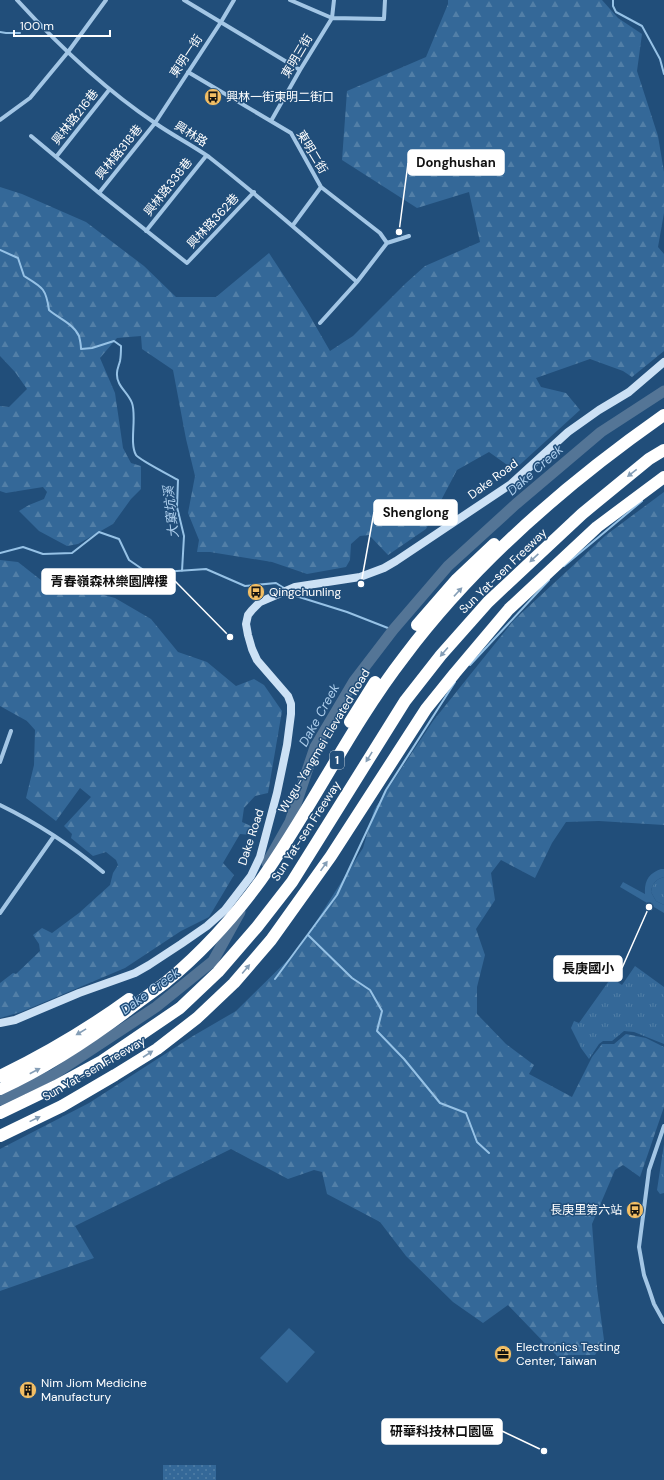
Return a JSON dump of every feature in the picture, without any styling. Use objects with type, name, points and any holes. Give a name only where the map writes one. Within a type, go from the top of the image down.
[{"type":"highway","name":"Wugu-Yangmei Elevated Road","points":[[0,1076],[65,1042],[102,1019],[169,969],[197,944],[226,913],[254,876],[290,824],[364,699],[385,667],[427,613],[479,557],[548,494],[644,419],[664,407]]},
{"type":"highway","name":"Wugu-Yangmei Elevated Road","points":[[0,1088],[53,1062],[104,1029],[166,982],[206,944],[231,917],[260,881],[292,833],[382,685],[433,619],[491,557],[556,498],[626,442],[664,415]]},
{"type":"highway","name":"Sun Yat-sen Freeway","points":[[0,1113],[56,1086],[102,1061],[180,1008],[218,972],[257,927],[292,882],[405,702],[441,656],[488,602],[582,514],[650,459],[664,450]]},
{"type":"highway","name":"Sun Yat-sen Freeway","points":[[0,1136],[62,1106],[115,1076],[156,1049],[197,1018],[234,983],[271,940],[331,856],[426,709],[504,615],[549,571],[597,528],[664,477]]},
{"type":"street","name":"興林路","points":[[17,0],[42,27],[109,90],[155,123],[206,156],[254,192],[357,282]]},
{"type":"street","points":[[0,120],[30,98],[68,52],[106,0]]},
{"type":"street","points":[[184,0],[300,70]]},
{"type":"street","name":"東明一街","points":[[155,123],[234,0]]},
{"type":"street","points":[[290,0],[332,18],[384,19],[385,0]]},
{"type":"street","name":"東明三街","points":[[271,121],[332,18],[334,0]]},
{"type":"street","name":"東明二街","points":[[188,72],[291,133],[321,187],[380,233],[387,243]]},
{"type":"street","name":"興林路216巷","points":[[56,157],[109,90]]},
{"type":"street","name":"興林路318巷","points":[[99,193],[155,123]]},
{"type":"street","points":[[31,136],[146,231]]},
{"type":"street","name":"興林路338巷","points":[[146,231],[206,156]]},
{"type":"street","points":[[293,225],[321,187]]},
{"type":"street","name":"興林路362巷","points":[[146,231],[187,263],[254,192]]},
{"type":"street","points":[[320,323],[357,282],[387,243],[409,236]]},
{"type":"street","name":"Dake Road","points":[[0,1023],[15,1020],[79,993],[135,973],[149,965],[219,916],[251,876],[260,857],[278,793],[291,714],[291,704],[288,696],[257,660],[248,635],[246,624],[248,616],[260,602],[295,587],[360,577],[384,568],[396,561],[510,484],[568,432],[599,410],[629,392],[664,362]]},
{"type":"street","points":[[0,762],[10,731]]},
{"type":"street","points":[[0,805],[42,827],[103,872]]},
{"type":"street","points":[[0,913],[54,836]]},
{"type":"street","points":[[664,1126],[649,1170],[639,1247],[644,1275],[654,1304],[664,1322]]},
{"type":"green space","points":[[448,0],[602,0],[618,18],[642,34],[637,71],[658,136],[664,172],[664,213],[658,247],[664,254],[664,351],[632,377],[623,371],[590,359],[536,378],[541,387],[566,393],[580,410],[514,470],[489,452],[457,470],[426,529],[388,555],[369,535],[360,536],[351,544],[350,560],[346,567],[307,574],[272,562],[210,552],[197,552],[199,540],[188,513],[195,476],[186,439],[173,370],[142,349],[141,336],[117,338],[100,358],[115,393],[123,448],[131,463],[141,466],[141,489],[131,499],[113,524],[78,544],[67,546],[39,531],[19,511],[44,499],[47,492],[43,487],[6,493],[0,491],[0,406],[9,407],[27,389],[15,372],[0,356],[0,187],[22,194],[86,222],[144,266],[176,297],[216,297],[269,253],[307,311],[330,351],[353,336],[425,266],[480,242],[469,192],[417,208],[342,160],[347,91],[426,57],[448,4]]},
{"type":"green space","points":[[664,492],[664,825],[599,821],[566,822],[552,843],[535,878],[501,860],[491,873],[495,900],[476,929],[485,955],[477,987],[477,1014],[506,1044],[534,1065],[529,1074],[572,1097],[592,1057],[602,1044],[614,1044],[626,1034],[646,1038],[664,1047],[664,1107],[640,1177],[623,1165],[615,1170],[592,1224],[597,1288],[604,1340],[595,1355],[568,1355],[558,1357],[508,1305],[483,1323],[453,1302],[406,1256],[380,1222],[327,1194],[322,1172],[314,1170],[288,1179],[231,1149],[75,1226],[94,1258],[0,1291],[0,1149],[89,1103],[193,1036],[236,1011],[298,950],[363,848],[374,810],[433,721],[514,620],[606,535]]},
{"type":"green space","points":[[0,560],[18,562],[46,584],[75,587],[115,598],[151,619],[178,652],[207,662],[236,686],[254,679],[264,685],[282,711],[268,793],[255,796],[244,808],[242,822],[258,829],[252,835],[240,834],[223,863],[234,875],[209,917],[181,931],[125,968],[21,1012],[0,1018],[0,983],[13,973],[16,974],[40,951],[39,944],[33,935],[42,928],[52,933],[79,913],[110,885],[113,873],[118,865],[116,860],[106,852],[93,856],[71,838],[72,834],[64,826],[91,797],[80,788],[56,821],[26,798],[34,765],[35,730],[27,721],[0,706]]},
{"type":"green space","points":[[664,869],[664,877],[655,882],[651,892],[656,901],[664,905],[664,913],[620,887],[623,882],[645,894],[646,881],[650,875]]},
{"type":"green space","points":[[664,877],[664,905],[656,901],[651,892],[655,882]]},
{"type":"green space","points":[[635,966],[664,987],[664,1044],[634,1032],[624,1031],[612,1041],[603,1041],[599,1044],[589,1059],[581,1048],[571,1028],[574,1021],[579,1023],[611,978],[622,985]]},
{"type":"green space","points":[[664,1144],[664,1193],[660,1194],[657,1190]]},
{"type":"green space","points":[[289,1328],[315,1352],[287,1383],[260,1358]]},
{"type":"green space","points":[[163,1465],[216,1465],[216,1480],[163,1480]]},
{"type":"waterway","points":[[613,0],[613,6],[616,12],[642,26],[660,59],[664,74]]},
{"type":"waterway","name":"大窠坑溪","points":[[0,32],[20,33]]},
{"type":"waterway","name":"大窠坑溪","points":[[0,250],[18,258],[24,276],[45,292],[49,310],[77,332],[81,349],[92,348],[114,341],[121,346],[121,357],[117,370],[117,378],[118,382],[132,403],[134,415],[133,444],[136,455],[148,464],[178,480],[177,507],[184,536],[182,571]]},
{"type":"waterway","name":"Dake Creek","points":[[267,863],[290,822],[315,747],[354,681],[393,630],[448,566],[516,504],[601,432],[664,391]]},
{"type":"waterway","points":[[564,566],[642,501]]},
{"type":"waterway","name":"大窠坑溪","points":[[0,553],[23,547],[43,554],[72,553],[99,532],[119,539],[129,560],[148,573],[206,569],[245,586],[276,583],[284,588]]},
{"type":"waterway","points":[[470,665],[549,580]]},
{"type":"waterway","name":"大窠坑溪","points":[[290,592],[296,596],[347,612],[393,630]]},
{"type":"waterway","points":[[275,979],[337,895],[386,790],[455,682]]},
{"type":"waterway","name":"Dake Creek","points":[[0,1100],[53,1075],[156,1007],[213,961],[240,912]]},
{"type":"waterway","points":[[308,935],[352,978],[370,990],[382,1011],[377,1031],[404,1059],[440,1103],[466,1113],[477,1142],[489,1153]]},
{"type":"place","name":"興林一街東明二街口","points":[[213,97]]},
{"type":"place","name":"Donghushan","points":[[399,232]]},
{"type":"place","name":"Shenglong","points":[[361,584]]},
{"type":"place","name":"Qingchunling","points":[[256,592]]},
{"type":"place","name":"青春嶺森林樂園牌樓","points":[[230,637]]},
{"type":"place","name":"長庚國小","points":[[649,907]]},
{"type":"place","name":"長庚里第六站","points":[[635,1210]]},
{"type":"place","name":"Electronics Testing Center, Taiwan","points":[[503,1354]]},
{"type":"place","name":"Nim Jiom Medicine Manufactury","points":[[28,1390]]},
{"type":"place","name":"研華科技林口園區","points":[[544,1451]]}]
